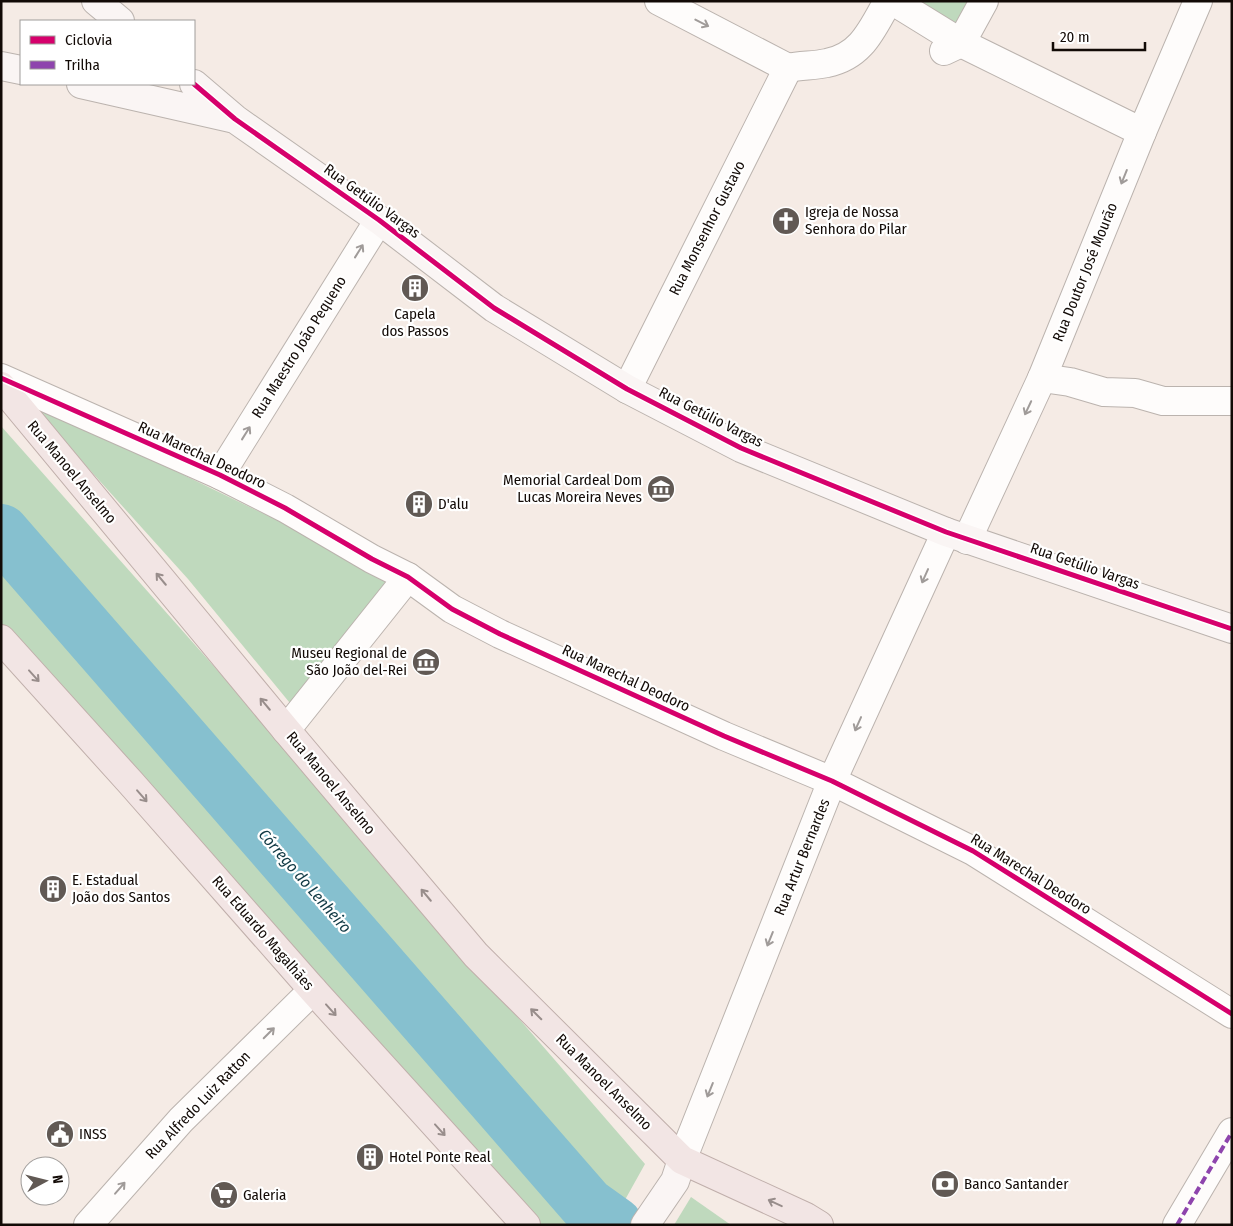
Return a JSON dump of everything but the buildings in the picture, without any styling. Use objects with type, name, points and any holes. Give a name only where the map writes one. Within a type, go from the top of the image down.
[{"type":"highway","name":"Rua Manoel Anselmo","points":[[1,386],[286,730],[476,954],[679,1171]]},
{"type":"highway","name":"Rua Eduardo Magalhães","points":[[1,639],[313,990],[526,1225]]},
{"type":"highway","points":[[679,1171],[806,1217],[819,1225]]},
{"type":"street","points":[[96,1],[119,20]]},
{"type":"street","points":[[658,1],[788,68],[835,61],[853,52],[869,36],[888,1]]},
{"type":"street","points":[[893,1],[952,47],[1142,132]]},
{"type":"street","points":[[952,47],[984,1]]},
{"type":"street","name":"Rua Doutor José Mourão","points":[[956,536],[1042,378],[1142,132],[1198,1]]},
{"type":"street","points":[[1,66],[20,70]]},
{"type":"street","name":"Rua Monsenhor Gustavo","points":[[626,389],[788,68]]},
{"type":"street","points":[[85,85],[235,119]]},
{"type":"street","name":"Rua Getúlio Vargas","points":[[195,85],[235,119],[379,220],[494,308],[626,389],[741,448],[956,536],[1232,629]]},
{"type":"street","name":"Rua Maestro João Pequeno","points":[[220,475],[379,220]]},
{"type":"street","name":"Rua Marechal Deodoro","points":[[1,378],[220,475],[285,508],[372,559],[408,577],[452,609],[500,634],[724,736],[832,781],[973,851],[1232,1014]]},
{"type":"street","points":[[1042,378],[1070,382],[1104,392],[1135,393],[1163,400],[1232,401]]},
{"type":"street","name":"Rua Artur Bernardes","points":[[679,1171],[832,781],[956,536]]},
{"type":"street","points":[[286,730],[408,577]]},
{"type":"street","name":"Rua Alfredo Luiz Ratton","points":[[88,1225],[181,1120],[313,990]]},
{"type":"street","points":[[1177,1225],[1232,1132]]},
{"type":"street","points":[[645,1225],[679,1171]]},
{"type":"green space","points":[[917,1],[980,1],[965,28]]},
{"type":"green space","points":[[25,398],[398,579],[294,708],[188,579]]},
{"type":"green space","points":[[1,426],[290,752],[645,1164],[611,1225],[519,1225],[1,632]]},
{"type":"green space","points":[[691,1197],[731,1225],[674,1225]]},
{"type":"waterway","name":"Córrego do Lenheiro","points":[[1,532],[587,1205],[615,1225]]},
{"type":"marked path","points":[[1177,1225],[1232,1132]]},
{"type":"cycle path","points":[[195,85],[235,119],[379,220],[494,308],[627,389],[741,448],[946,532],[1232,629]]},
{"type":"cycle path","points":[[1,378],[220,475],[285,508],[372,559],[408,577],[452,609],[500,634],[724,736],[832,781],[973,851],[1232,1014]]},
{"type":"place","name":"Igreja de Nossa Senhora do Pilar","points":[[786,221]]},
{"type":"place","name":"Capela dos Passos","points":[[415,288]]},
{"type":"place","name":"Memorial Cardeal Dom Lucas Moreira Neves","points":[[661,489]]},
{"type":"place","name":"D'alu","points":[[419,504]]},
{"type":"place","name":"Museu Regional de São João del-Rei","points":[[426,662]]},
{"type":"place","name":"E. Estadual João dos Santos","points":[[53,889]]},
{"type":"place","name":"INSS","points":[[60,1134]]},
{"type":"place","name":"Hotel Ponte Real","points":[[370,1157]]},
{"type":"place","name":"Banco Santander","points":[[945,1184]]},
{"type":"place","name":"Galeria","points":[[224,1195]]}]
